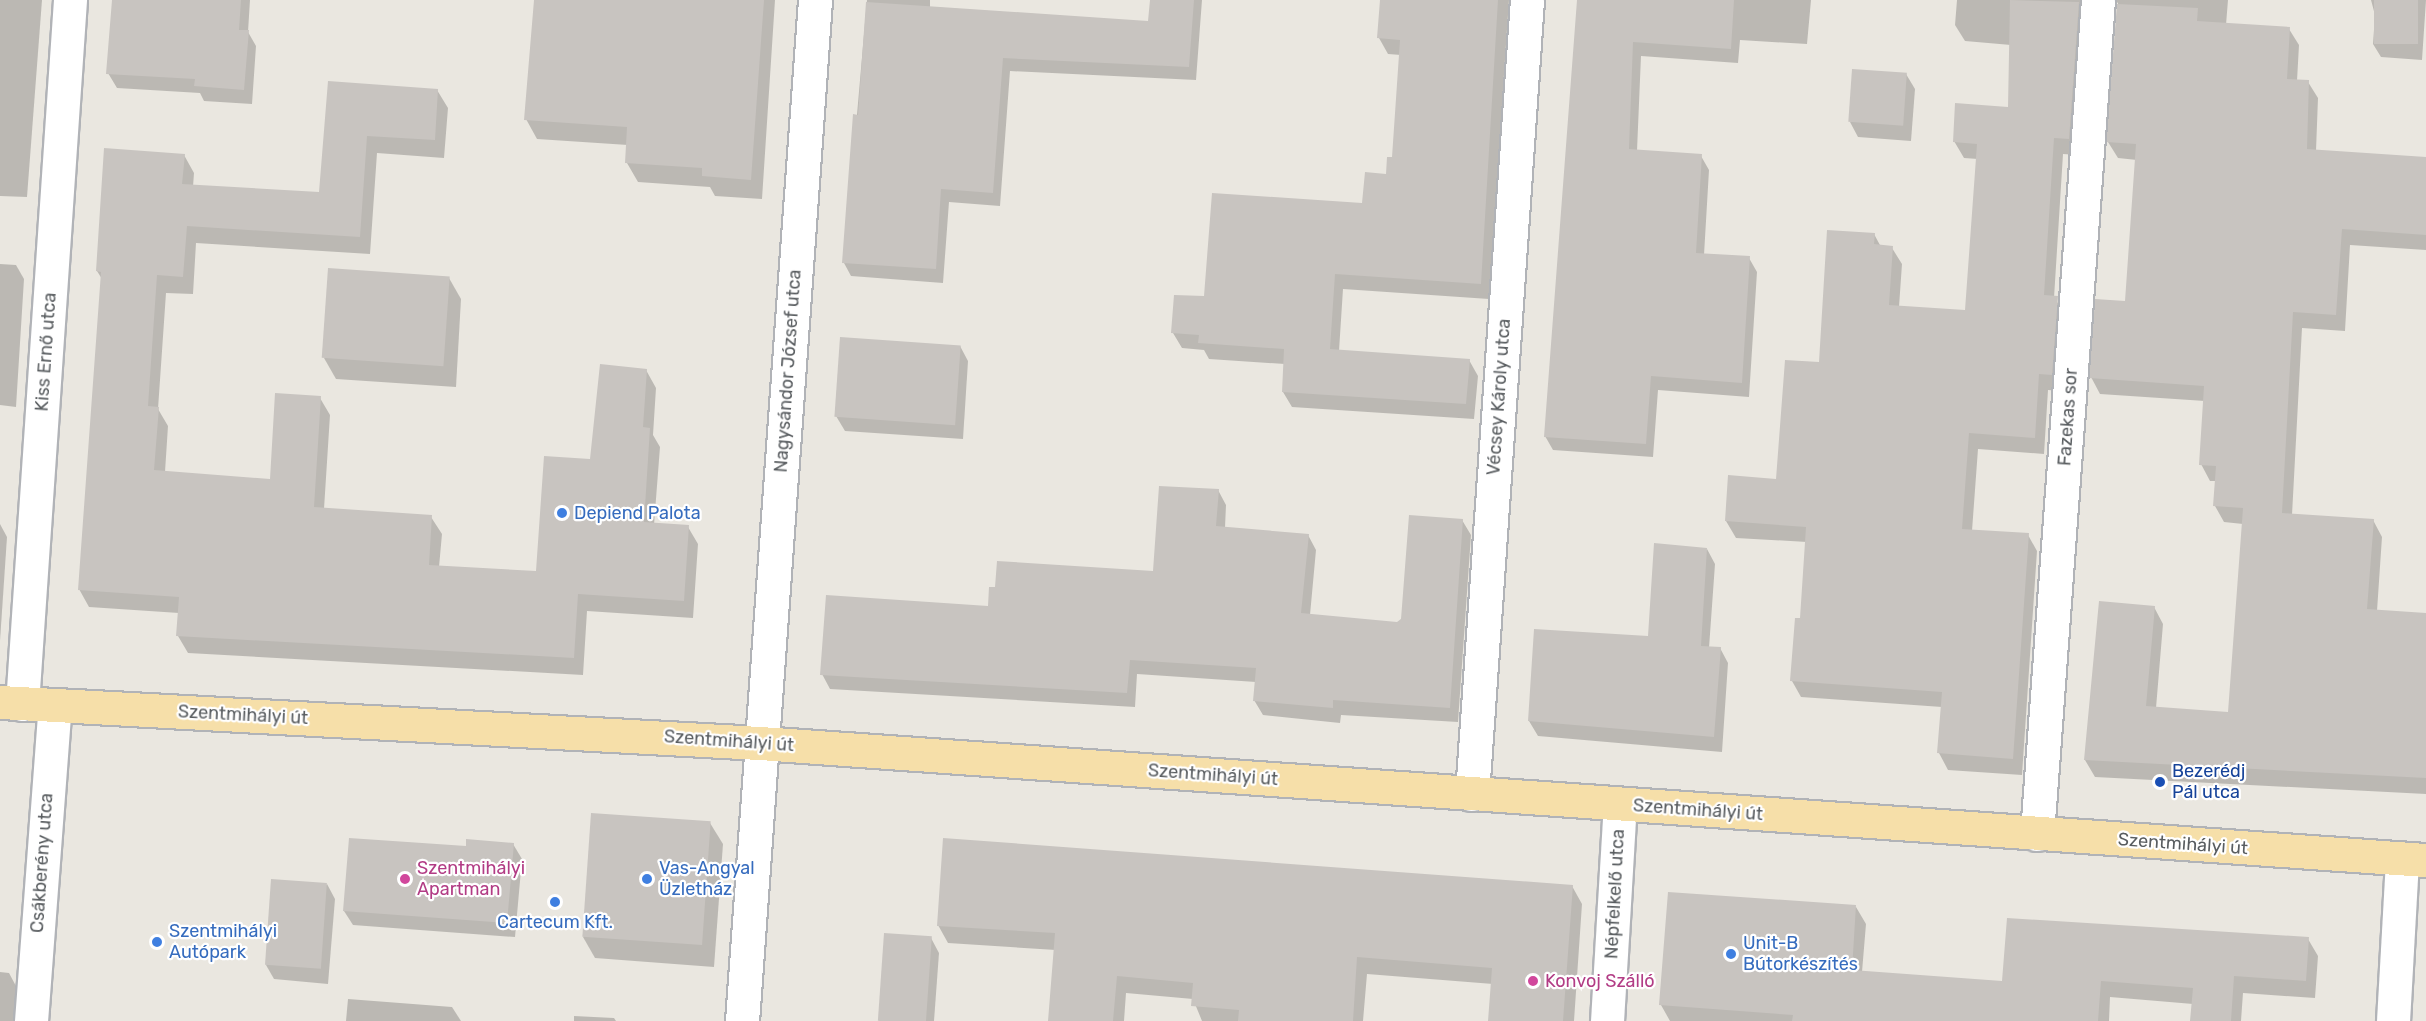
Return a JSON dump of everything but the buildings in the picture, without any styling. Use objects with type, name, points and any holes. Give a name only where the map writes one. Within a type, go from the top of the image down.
[{"type":"main road","name":"Szentmihályi út","points":[[11,703],[760,743],[2414,860]]},
{"type":"street","name":"Kiss Ernő utca","points":[[11,703],[70,0]]},
{"type":"street","name":"Nagysándor József utca","points":[[742,1021],[760,743],[815,0]]},
{"type":"street","name":"Vécsey Károly utca","points":[[1472,794],[1527,0]]},
{"type":"street","name":"Fazekas sor","points":[[2037,834],[2098,0]]},
{"type":"street","name":"Csákberény utca","points":[[31,1021],[55,705]]},
{"type":"street","name":"Népfelkelő utca","points":[[1607,1021],[1620,804]]},
{"type":"street","points":[[2393,1021],[2414,860]]},
{"type":"place","name":"Depiend Palota","points":[[562,513]]},
{"type":"place","name":"Bezerédj Pál utca","points":[[2160,782]]},
{"type":"place","name":"Szentmihályi Apartman","points":[[405,879]]},
{"type":"place","name":"Vas-Angyal Üzletház","points":[[647,879]]},
{"type":"place","name":"Cartecum Kft.","points":[[555,902]]},
{"type":"place","name":"Szentmihályi Autópark","points":[[157,942]]},
{"type":"place","name":"Unit-B Bútorkészítés","points":[[1731,954]]},
{"type":"place","name":"Konvoj Szálló","points":[[1533,981]]}]
